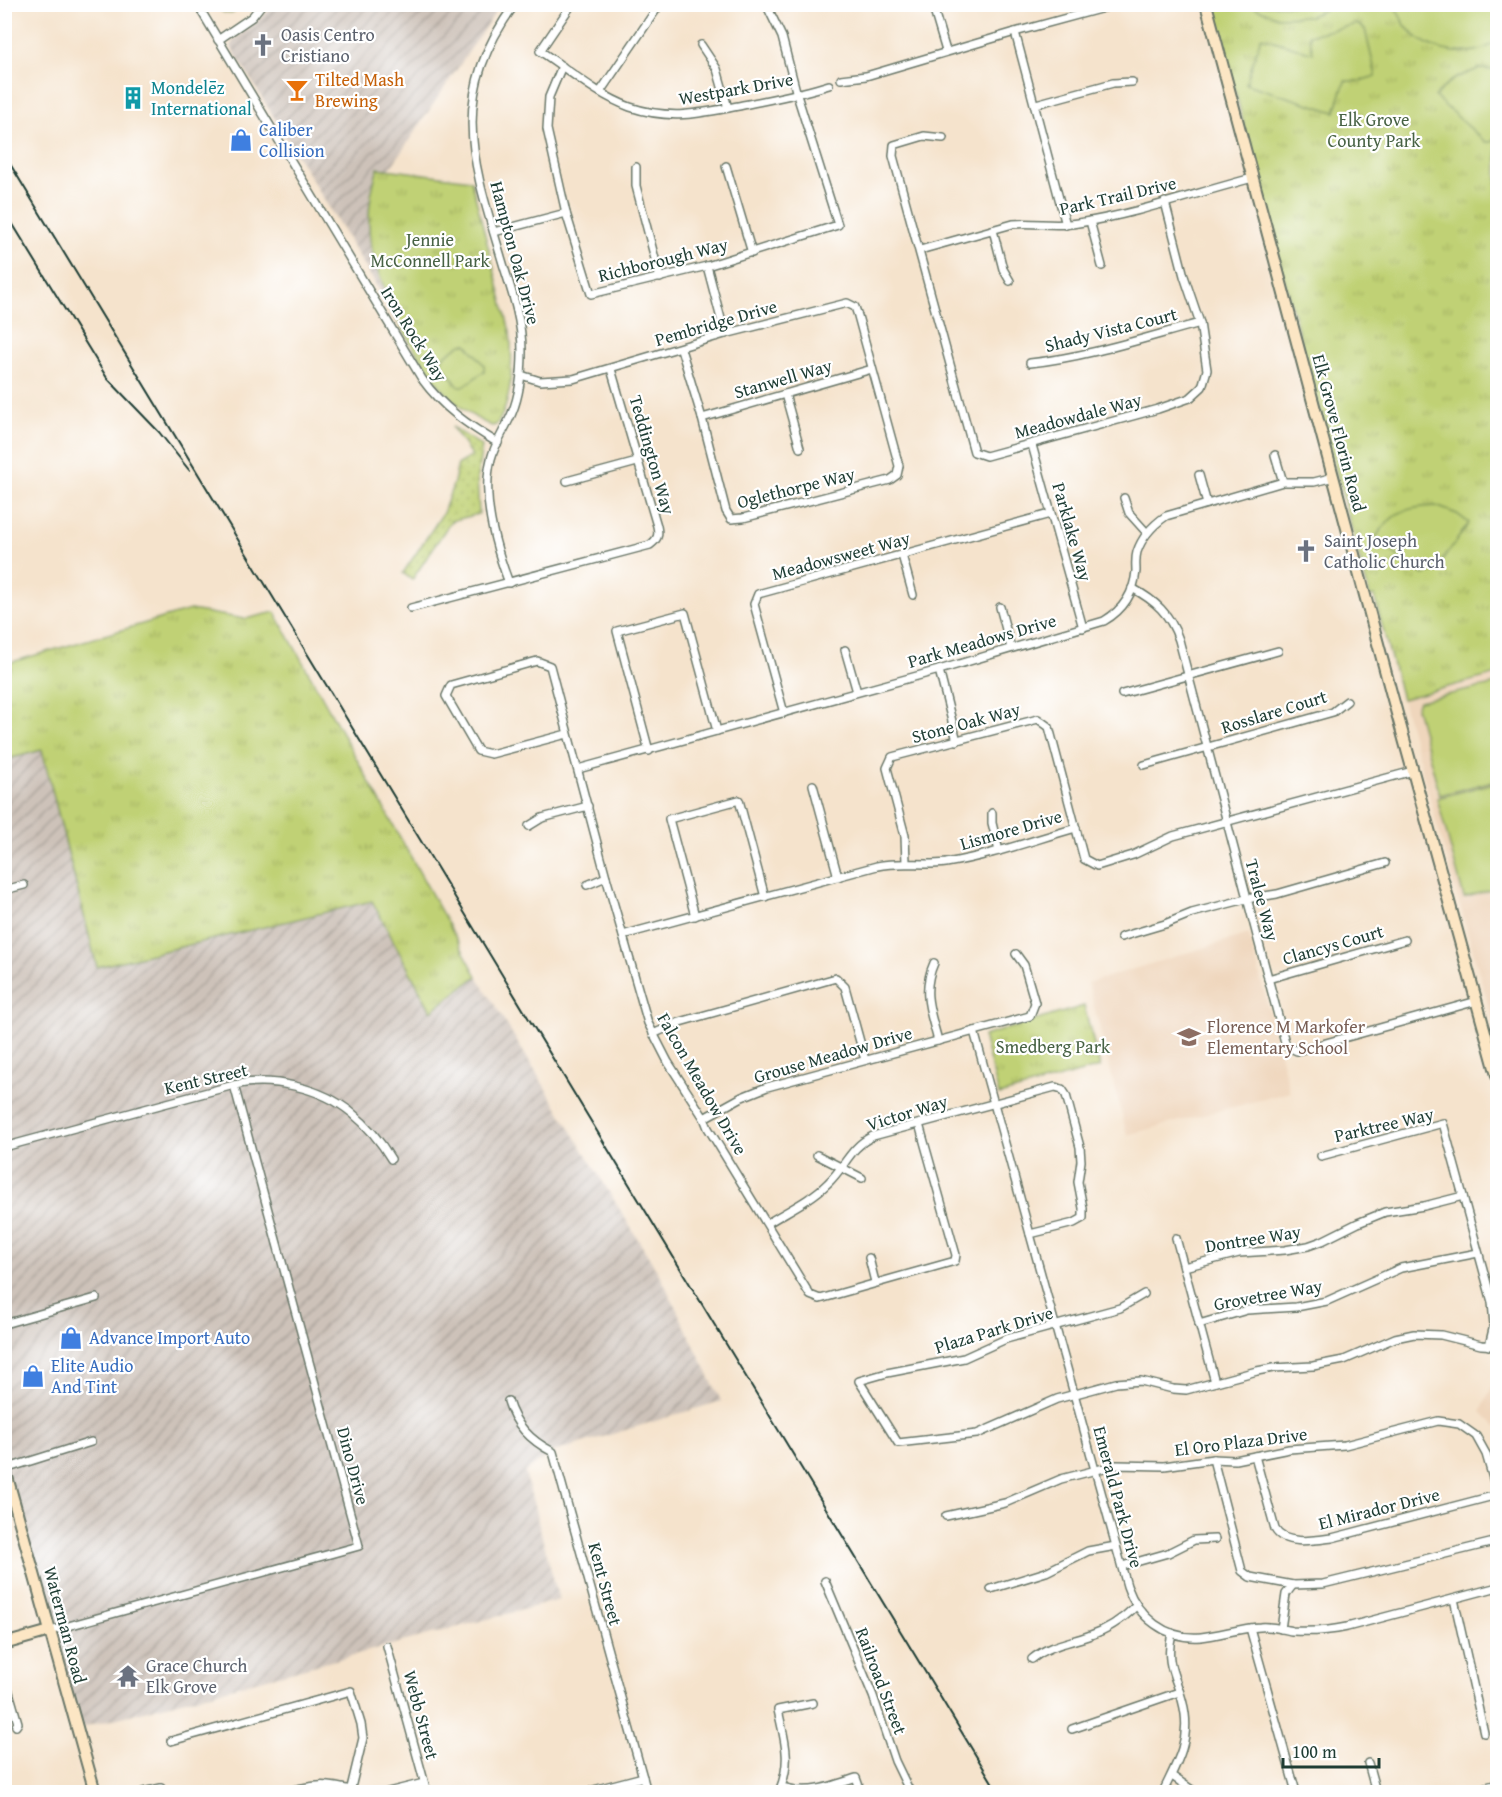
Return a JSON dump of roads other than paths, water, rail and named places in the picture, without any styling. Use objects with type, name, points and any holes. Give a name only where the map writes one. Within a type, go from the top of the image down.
[{"type":"main road","name":"Elk Grove Florin Road","points":[[1206,4],[1497,1079]]},
{"type":"main road","name":"Waterman Road","points":[[5,1467],[95,1792]]},
{"type":"main road","points":[[4,1644],[50,1631]]},
{"type":"street","name":"Iron Rock Way","points":[[196,4],[422,379],[456,416],[498,443]]},
{"type":"street","points":[[218,40],[252,17],[262,4]]},
{"type":"street","name":"Hampton Oak Drive","points":[[509,583],[487,498],[492,456],[513,411],[521,375],[520,322],[494,232],[471,134],[476,81],[484,55],[492,38],[515,4]]},
{"type":"street","name":"Westpark Drive","points":[[572,4],[540,51],[600,92],[629,106],[659,114],[690,115],[797,95],[829,85]]},
{"type":"street","points":[[600,92],[660,4]]},
{"type":"street","points":[[766,4],[782,37],[797,95]]},
{"type":"street","points":[[932,4],[946,51]]},
{"type":"street","points":[[841,79],[866,75],[1118,4]]},
{"type":"street","points":[[1015,32],[1036,104],[1066,225]]},
{"type":"street","points":[[701,45],[717,69],[728,108]]},
{"type":"street","name":"Richborough Way","points":[[562,66],[549,97],[546,121],[548,137],[566,213],[591,294],[707,266],[838,225],[797,95]]},
{"type":"street","points":[[1036,104],[1113,83],[1132,82]]},
{"type":"street","points":[[920,250],[894,156],[894,144],[924,136],[943,138]]},
{"type":"street","points":[[726,166],[752,253]]},
{"type":"street","points":[[636,167],[636,186],[660,278]]},
{"type":"street","name":"Park Trail Drive","points":[[920,250],[1020,223],[1066,225],[1090,221],[1253,178]]},
{"type":"street","name":"Meadowdale Way","points":[[920,250],[974,452],[986,456],[1158,409],[1183,401],[1196,394],[1202,387],[1207,370],[1200,323],[1184,276],[1165,202]]},
{"type":"street","points":[[494,232],[566,213]]},
{"type":"street","points":[[1090,221],[1102,266]]},
{"type":"street","points":[[993,230],[1003,269],[1010,281]]},
{"type":"street","points":[[707,266],[725,334]]},
{"type":"street","name":"Pembridge Drive","points":[[521,375],[540,381],[562,381],[681,349],[725,334],[848,303],[852,304],[857,311],[872,369]]},
{"type":"street","name":"Shady Vista Court","points":[[1029,363],[1047,362],[1091,352],[1200,323]]},
{"type":"street","name":"Oglethorpe Way","points":[[681,349],[726,511],[731,519],[743,519],[890,480],[897,475],[900,466],[872,369]]},
{"type":"street","name":"Teddington Way","points":[[509,583],[650,545],[656,540],[659,533],[611,369]]},
{"type":"street","name":"Stanwell Way","points":[[702,418],[872,369]]},
{"type":"street","points":[[785,394],[800,448]]},
{"type":"street","name":"Parklake Way","points":[[1032,445],[1083,628]]},
{"type":"street","points":[[1275,455],[1283,482]]},
{"type":"street","points":[[567,481],[638,462]]},
{"type":"street","points":[[1199,475],[1207,504]]},
{"type":"street","name":"Park Meadows Drive","points":[[578,769],[1083,628],[1110,617],[1125,603],[1132,588],[1137,552],[1147,533],[1172,513],[1283,482],[1314,482],[1334,477]]},
{"type":"street","points":[[1124,498],[1129,513],[1147,533]]},
{"type":"street","name":"Meadowsweet Way","points":[[784,712],[754,604],[758,594],[1050,514]]},
{"type":"street","points":[[902,555],[913,595]]},
{"type":"street","points":[[411,608],[509,583]]},
{"type":"street","name":"Tralee Way","points":[[1132,588],[1149,597],[1168,616],[1179,640],[1229,822],[1229,832],[1246,899],[1286,1046],[1298,1051],[1477,1001]]},
{"type":"street","points":[[1000,608],[1011,648]]},
{"type":"street","points":[[649,751],[617,631],[685,613],[717,731]]},
{"type":"street","points":[[845,650],[857,692]]},
{"type":"street","points":[[1122,694],[1278,651]]},
{"type":"street","name":"Falcon Meadow Drive","points":[[567,734],[491,754],[478,751],[446,696],[451,685],[537,661],[550,666],[606,877],[643,1009],[653,1034],[810,1295],[820,1299],[955,1261],[957,1255],[920,1124]]},
{"type":"street","points":[[939,670],[957,741]]},
{"type":"street","name":"Rosslare Court","points":[[1144,765],[1333,712],[1347,701]]},
{"type":"street","name":"Stone Oak Way","points":[[906,862],[905,836],[887,768],[892,757],[1038,719],[1049,727],[1076,828]]},
{"type":"street","name":"Lismore Drive","points":[[623,935],[886,864],[944,863],[999,851],[1076,828],[1084,859],[1097,866],[1133,855],[1166,839],[1413,771]]},
{"type":"street","points":[[813,784],[838,877]]},
{"type":"street","points":[[695,916],[669,819],[739,800],[765,897]]},
{"type":"street","points":[[529,826],[542,818],[588,806]]},
{"type":"street","points":[[992,813],[992,823],[999,851]]},
{"type":"street","points":[[1121,937],[1192,913],[1246,899],[1277,894],[1385,863]]},
{"type":"street","points":[[587,885],[606,877]]},
{"type":"street","points":[[4,891],[24,885]]},
{"type":"street","name":"Clancys Court","points":[[1268,979],[1405,940]]},
{"type":"street","name":"Grouse Meadow Drive","points":[[704,1118],[754,1092],[1030,1016],[1035,1003],[1024,965],[1016,954]]},
{"type":"street","points":[[934,963],[927,982],[927,996],[938,1041]]},
{"type":"street","points":[[653,1034],[680,1022],[836,978],[845,987],[865,1060]]},
{"type":"street","name":"Emerald Park Drive","points":[[974,1031],[1116,1546],[1136,1606],[1153,1623],[1186,1637],[1201,1637],[1268,1627],[1307,1632],[1339,1629],[1497,1587]]},
{"type":"street","name":"Kent Street","points":[[4,1147],[234,1085],[261,1082],[304,1089],[325,1097],[352,1112],[374,1134],[391,1159]]},
{"type":"street","name":"Dino Drive","points":[[50,1631],[359,1546],[234,1085]]},
{"type":"street","name":"Victor Way","points":[[768,1223],[823,1188],[855,1148],[867,1139],[880,1133],[1058,1087],[1065,1095],[1080,1147],[1078,1182],[1083,1218],[1074,1223],[1030,1234]]},
{"type":"street","name":"Parktree Way","points":[[1321,1156],[1443,1123],[1494,1310],[1493,1346]]},
{"type":"street","points":[[817,1155],[861,1178]]},
{"type":"street","name":"Dontree Way","points":[[1184,1267],[1239,1253],[1308,1246],[1385,1212],[1424,1206],[1463,1196]]},
{"type":"street","points":[[1176,1238],[1215,1382]]},
{"type":"street","name":"Grovetree Way","points":[[1199,1324],[1247,1310],[1296,1307],[1327,1301],[1401,1268],[1478,1252]]},
{"type":"street","points":[[869,1258],[875,1282]]},
{"type":"street","name":"Plaza Park Drive","points":[[1144,1294],[1120,1308],[1006,1339],[964,1358],[887,1372],[860,1381],[898,1443],[977,1434],[1004,1424],[1041,1405],[1074,1394],[1125,1382],[1149,1383],[1179,1390],[1273,1368],[1312,1366],[1344,1360],[1395,1338],[1414,1334],[1441,1335],[1493,1346]]},
{"type":"street","points":[[4,1324],[96,1298]]},
{"type":"street","name":"Kent Street","points":[[508,1401],[511,1412],[520,1427],[544,1448],[553,1452],[647,1792]]},
{"type":"street","name":"El Oro Plaza Drive","points":[[946,1516],[1005,1503],[1061,1479],[1123,1464],[1164,1466],[1213,1460],[1235,1460],[1289,1449],[1344,1445],[1438,1421],[1452,1422],[1465,1427],[1480,1442],[1486,1454],[1497,1495]]},
{"type":"street","points":[[5,1467],[91,1442]]},
{"type":"street","name":"El Mirador Drive","points":[[1255,1456],[1275,1529],[1280,1536],[1289,1539],[1332,1538],[1497,1495]]},
{"type":"street","points":[[1213,1460],[1243,1573],[1250,1577],[1293,1584],[1323,1584],[1494,1542]]},
{"type":"street","points":[[1122,1566],[1168,1553],[1194,1540],[1215,1539]]},
{"type":"street","points":[[991,1589],[1046,1572],[1088,1551],[1116,1546]]},
{"type":"street","name":"Railroad Street","points":[[825,1581],[873,1696],[898,1770],[910,1792]]},
{"type":"street","points":[[1281,1629],[1286,1594],[1293,1584]]},
{"type":"street","points":[[1454,1599],[1484,1732]]},
{"type":"street","points":[[1032,1659],[1048,1648],[1104,1630],[1136,1606]]},
{"type":"street","points":[[1250,1628],[1296,1792]]},
{"type":"street","points":[[1163,1792],[1182,1755],[1185,1739],[1185,1714],[1170,1665],[1169,1651],[1172,1633]]},
{"type":"street","name":"Webb Street","points":[[387,1646],[427,1792]]},
{"type":"street","points":[[4,1675],[18,1722],[16,1726]]},
{"type":"street","points":[[171,1741],[351,1691],[363,1737],[353,1792],[330,1785],[315,1785],[284,1792]]},
{"type":"street","points":[[1072,1728],[1179,1692]]},
{"type":"street","points":[[813,1703],[778,1710],[788,1759],[781,1790],[816,1791],[855,1778],[861,1792]]},
{"type":"street","points":[[1368,1764],[1376,1792]]},
{"type":"street","points":[[1172,1776],[1195,1792]]},
{"type":"street","points":[[586,1792],[643,1777]]},
{"type":"street","points":[[388,1792],[424,1783]]},
{"type":"street","points":[[1467,1792],[1480,1791],[1497,1784]]},
{"type":"street","points":[[143,1792],[161,1788]]},
{"type":"railway","points":[[4,154],[998,1792]]},
{"type":"railway","points":[[9,218],[107,378],[159,432],[189,470]]},
{"type":"place","name":"Oasis Centro Cristiano","points":[[263,45]]},
{"type":"place","name":"Tilted Mash Brewing","points":[[297,90]]},
{"type":"place","name":"Mondelēz International","points":[[133,98]]},
{"type":"place","name":"Caliber Collision","points":[[241,140]]},
{"type":"place","name":"Saint Joseph Catholic Church","points":[[1306,551]]},
{"type":"place","name":"Florence M Markofer Elementary School","points":[[1189,1037]]},
{"type":"place","name":"Advance Import Auto","points":[[71,1338]]},
{"type":"place","name":"Elite Audio And Tint","points":[[33,1376]]},
{"type":"place","name":"Grace Church Elk Grove","points":[[128,1676]]},
{"type":"park label","name":"Elk Grove County Park","points":[[1374,130]]},
{"type":"park label","name":"Jennie McConnell Park","points":[[430,250]]},
{"type":"park label","name":"Smedberg Park","points":[[1053,1047]]}]
